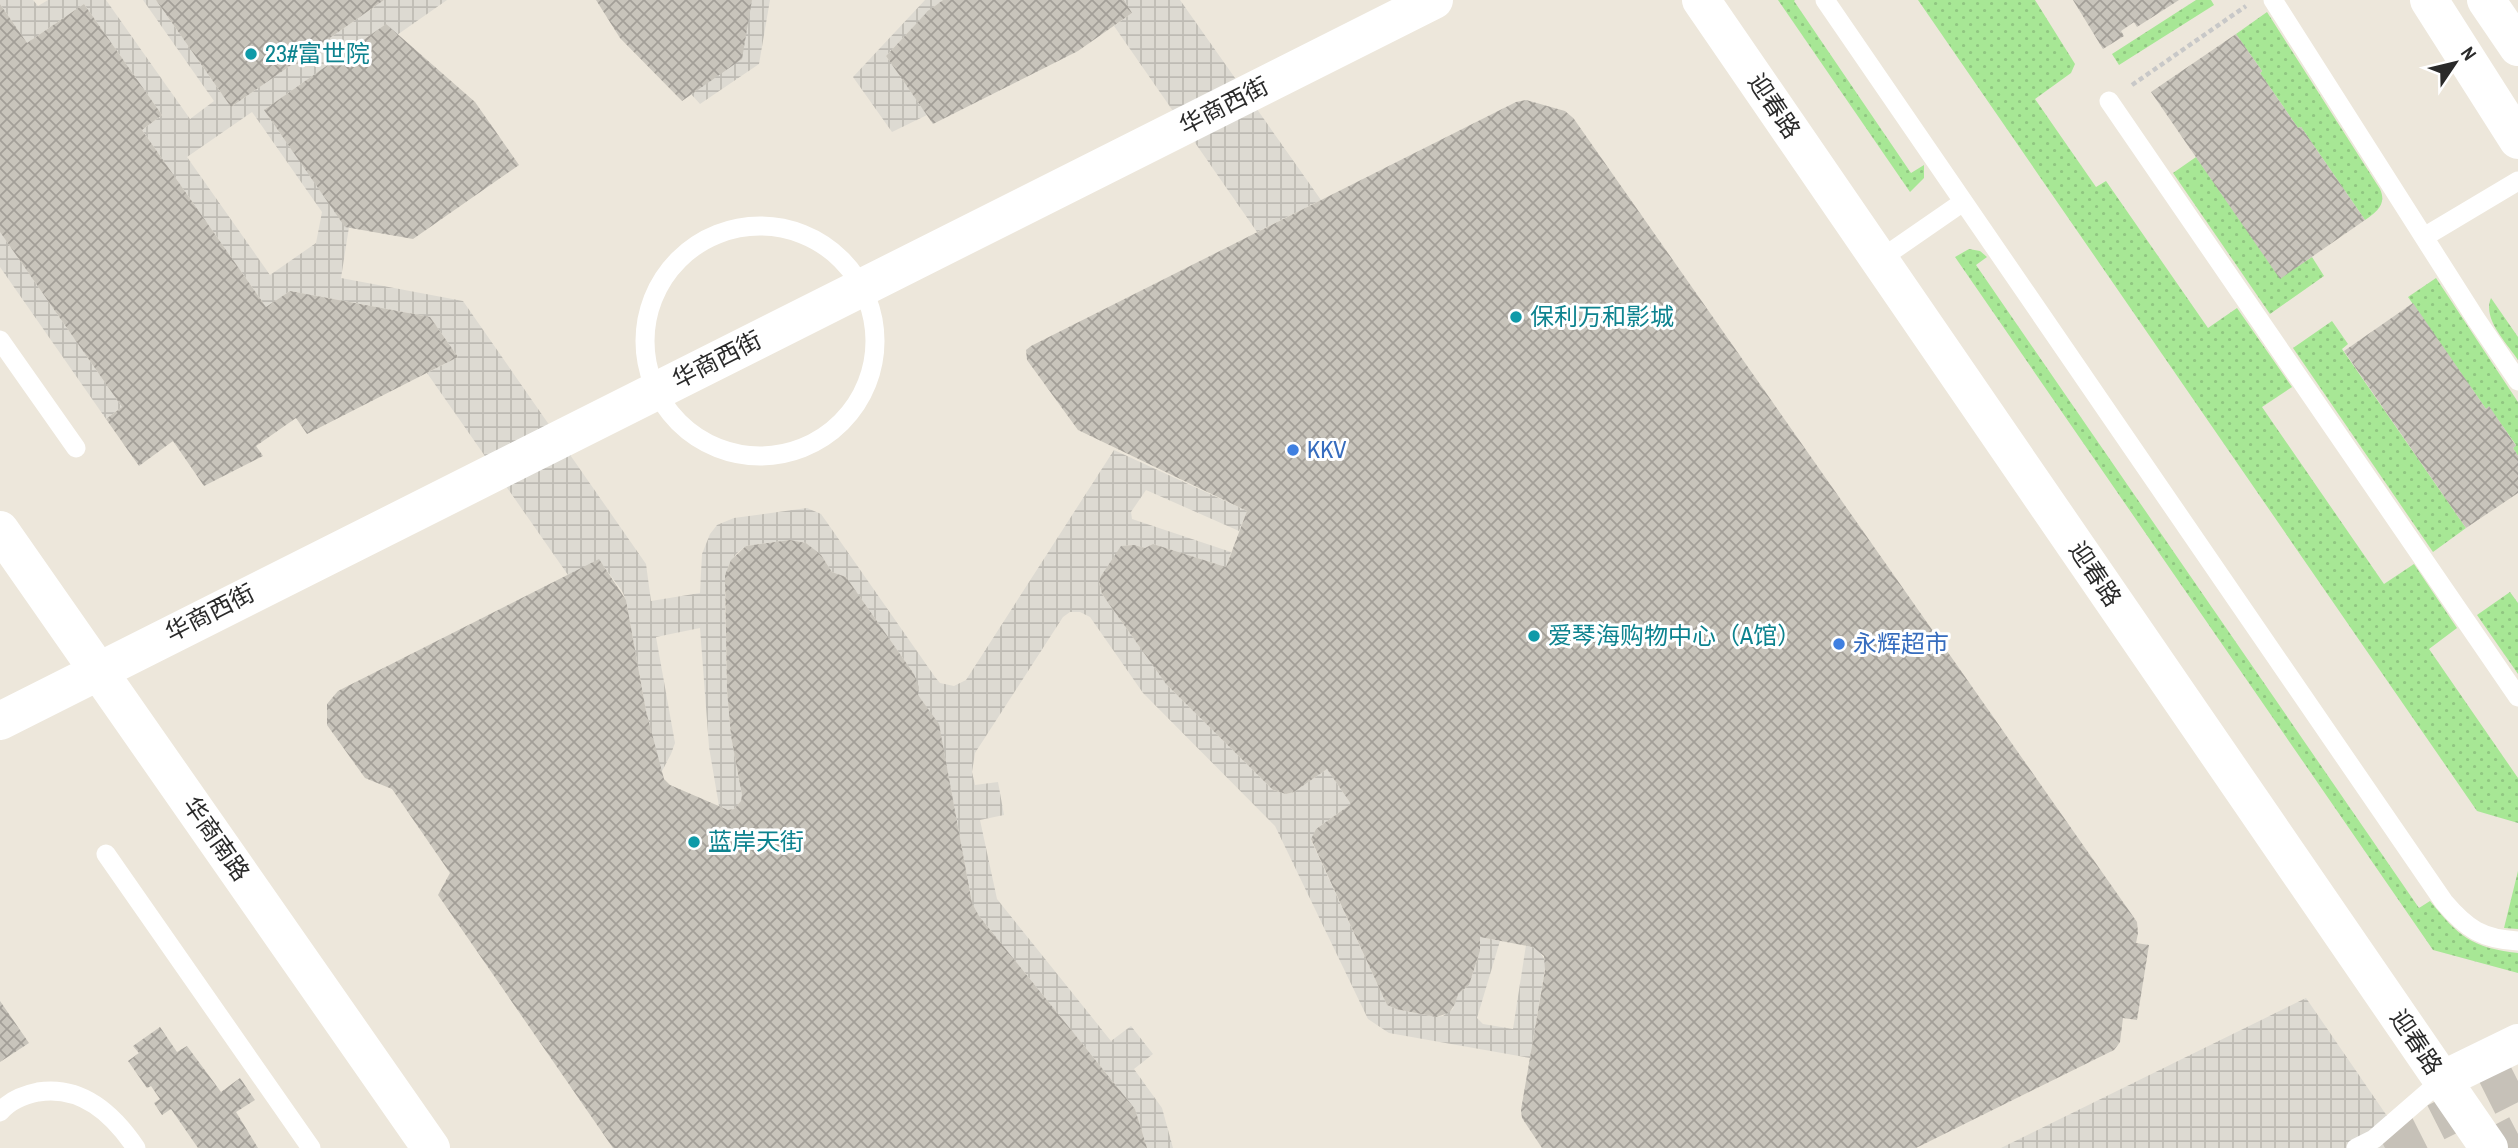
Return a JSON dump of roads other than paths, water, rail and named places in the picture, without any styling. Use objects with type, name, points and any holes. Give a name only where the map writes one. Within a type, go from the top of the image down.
[{"type":"street","name":"华商西街","points":[[0,721],[1434,0]]},
{"type":"street","name":"迎春路","points":[[1701,0],[2489,1148]]},
{"type":"street","points":[[2428,0],[2518,140]]},
{"type":"street","points":[[2486,0],[2518,47]]},
{"type":"street","name":"华商南路","points":[[0,530],[431,1148]]},
{"type":"street","points":[[2442,1080],[2518,1043]]},
{"type":"lane","points":[[1825,0],[2444,902],[2471,930],[2489,938],[2518,941]]},
{"type":"lane","points":[[2273,0],[2518,381]]},
{"type":"lane","points":[[2109,101],[2518,697]]},
{"type":"lane","points":[[2424,237],[2518,181]]},
{"type":"lane","points":[[1879,260],[1963,202]]},
{"type":"lane","points":[[756,225],[807,235],[829,249],[848,267],[861,287],[871,312],[873,364],[865,389],[852,411],[834,430],[813,444],[788,453],[763,456],[737,455],[725,451],[690,433],[671,415],[656,390],[648,370],[644,344],[646,318],[654,293],[667,271],[685,253],[706,238],[731,229],[756,225]]},
{"type":"lane","points":[[0,340],[76,448]]},
{"type":"lane","points":[[106,854],[311,1148]]},
{"type":"lane","points":[[2356,1148],[2374,1139],[2442,1080]]},
{"type":"lane","points":[[0,1112],[6,1105],[25,1095],[48,1091],[73,1092],[93,1102],[108,1114],[136,1148]]},
{"type":"tunnel","points":[[2385,1148],[2518,1081]]},
{"type":"tunnel","points":[[2491,1148],[2518,1134]]},
{"type":"place","name":"23#富世院","points":[[251,54]]},
{"type":"place","name":"保利万和影城","points":[[1516,317]]},
{"type":"place","name":"KKV","points":[[1293,450]]},
{"type":"place","name":"爱琴海购物中心（A馆）","points":[[1534,636]]},
{"type":"place","name":"永辉超市","points":[[1839,644]]},
{"type":"place","name":"蓝岸天街","points":[[694,842]]}]
